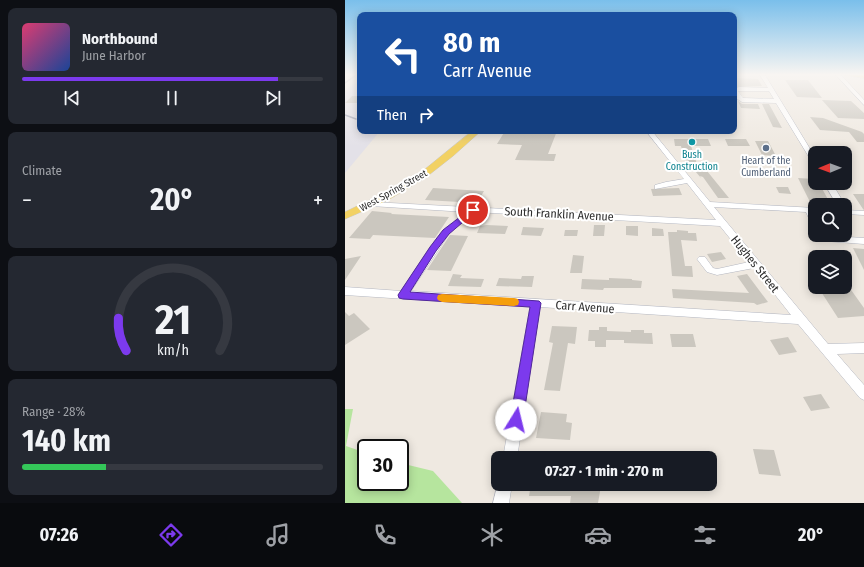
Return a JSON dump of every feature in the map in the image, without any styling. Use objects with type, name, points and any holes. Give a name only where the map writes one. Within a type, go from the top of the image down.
[{"type":"main road","name":"West Spring Street","points":[[345,216],[371,204],[421,176],[473,134]]},
{"type":"street","points":[[740,98],[742,100],[778,101],[808,150]]},
{"type":"street","name":"Hughes Street","points":[[651,134],[801,320],[864,394]]},
{"type":"street","points":[[658,187],[665,184],[689,181]]},
{"type":"street","name":"South Franklin Avenue","points":[[371,204],[722,223]]},
{"type":"street","points":[[707,204],[808,210]]},
{"type":"street","points":[[403,295],[446,232],[473,210]]},
{"type":"street","points":[[852,212],[864,213]]},
{"type":"street","points":[[852,240],[864,241]]},
{"type":"street","points":[[702,259],[710,270],[717,272],[756,264]]},
{"type":"street","name":"Carr Avenue","points":[[345,291],[801,320]]},
{"type":"street","points":[[511,451],[536,303]]},
{"type":"street","points":[[826,349],[864,348]]},
{"type":"street","points":[[501,503],[504,491]]},
{"type":"shaded area","points":[[345,98],[357,98],[357,134],[378,134],[345,173]]},
{"type":"green space","points":[[345,409],[353,409],[346,446],[357,450],[357,491],[409,491],[409,465],[433,471],[462,503],[345,503]]},
{"type":"building","points":[[350,98],[357,98],[357,103],[345,103]]},
{"type":"building","points":[[822,100],[851,101],[864,113],[864,119],[838,118]]},
{"type":"building","points":[[738,101],[742,104],[758,104],[760,109],[741,108]]},
{"type":"building","points":[[762,104],[769,104],[782,128],[773,127]]},
{"type":"building","points":[[810,117],[823,118],[862,132],[864,134],[864,142],[857,142],[849,132],[820,130]]},
{"type":"building","points":[[503,134],[556,134],[548,154],[556,154],[554,161],[515,160],[522,145],[497,144]]},
{"type":"building","points":[[674,139],[708,139],[711,146],[691,146],[697,164],[699,163],[707,171],[729,198],[718,198],[703,177],[700,176],[701,178],[684,158],[681,146],[675,146]]},
{"type":"building","points":[[725,139],[746,139],[750,146],[728,146]]},
{"type":"building","name":"Heart of the Cumberland","points":[[755,141],[768,141],[776,156],[762,155]]},
{"type":"building","points":[[798,178],[808,179],[808,190],[823,190],[827,198],[808,198]]},
{"type":"building","points":[[776,187],[788,187],[791,194],[779,193]]},
{"type":"building","points":[[433,188],[484,191],[477,203],[425,200]]},
{"type":"building","points":[[679,188],[682,195],[653,196],[651,189]]},
{"type":"building","points":[[853,194],[864,194],[864,210],[863,209]]},
{"type":"building","points":[[372,211],[392,213],[391,214],[449,217],[435,238],[373,235],[370,239],[349,238]]},
{"type":"building","points":[[594,225],[605,225],[604,236],[593,236]]},
{"type":"building","points":[[480,226],[508,226],[505,234],[477,233]]},
{"type":"building","points":[[626,226],[638,226],[638,236],[626,235]]},
{"type":"building","points":[[523,227],[544,228],[541,236],[521,235]]},
{"type":"building","points":[[652,228],[663,229],[664,236],[652,236]]},
{"type":"building","points":[[565,230],[578,230],[577,236],[564,236]]},
{"type":"building","points":[[677,230],[688,231],[688,233],[696,233],[697,241],[681,240],[685,266],[692,266],[693,277],[672,276],[668,232],[677,232]]},
{"type":"building","points":[[450,235],[468,236],[451,271],[427,270]]},
{"type":"building","points":[[853,248],[864,249],[864,270]]},
{"type":"building","points":[[721,252],[726,259],[712,262],[707,254]]},
{"type":"building","points":[[573,255],[584,256],[582,273],[570,273]]},
{"type":"building","points":[[361,256],[345,280],[345,259]]},
{"type":"building","points":[[453,274],[462,275],[460,278],[484,279],[481,287],[448,286]]},
{"type":"building","points":[[747,274],[768,302],[757,305],[754,303],[673,298],[672,289],[749,293],[737,276]]},
{"type":"building","points":[[522,276],[534,276],[532,287],[496,286],[499,278],[521,279]]},
{"type":"building","points":[[609,278],[642,281],[641,288],[604,288],[603,290],[581,289],[582,279],[609,280]]},
{"type":"building","points":[[852,291],[864,308],[864,316],[838,318],[823,294],[852,294]]},
{"type":"building","points":[[345,312],[349,316],[354,313],[370,329],[345,345]]},
{"type":"building","points":[[552,326],[577,327],[575,344],[568,343],[560,391],[544,390],[553,343],[549,342]]},
{"type":"building","points":[[599,327],[607,327],[607,331],[631,332],[631,330],[644,330],[644,333],[652,333],[653,344],[624,343],[624,340],[606,340],[606,347],[595,347],[595,341],[588,341],[589,330],[599,330]]},
{"type":"building","points":[[670,334],[693,334],[696,347],[672,347]]},
{"type":"building","points":[[788,337],[797,352],[779,355],[770,340]]},
{"type":"building","points":[[821,394],[830,408],[811,411],[803,397]]},
{"type":"building","points":[[541,412],[567,414],[566,422],[572,423],[570,440],[536,438]]},
{"type":"building","points":[[753,449],[774,450],[781,476],[759,474]]},
{"type":"building","points":[[530,491],[600,491],[598,503],[570,503],[571,496],[529,496]]},
{"type":"railway","points":[[345,115],[356,119]]},
{"type":"slow traffic","points":[[442,298],[514,302]]},
{"type":"place","name":"Bush Construction","points":[[692,142]]},
{"type":"place","name":"Heart of the Cumberland","points":[[766,148]]},
{"type":"route","points":[[473,210],[446,232],[403,295],[536,303],[516,420]]}]
